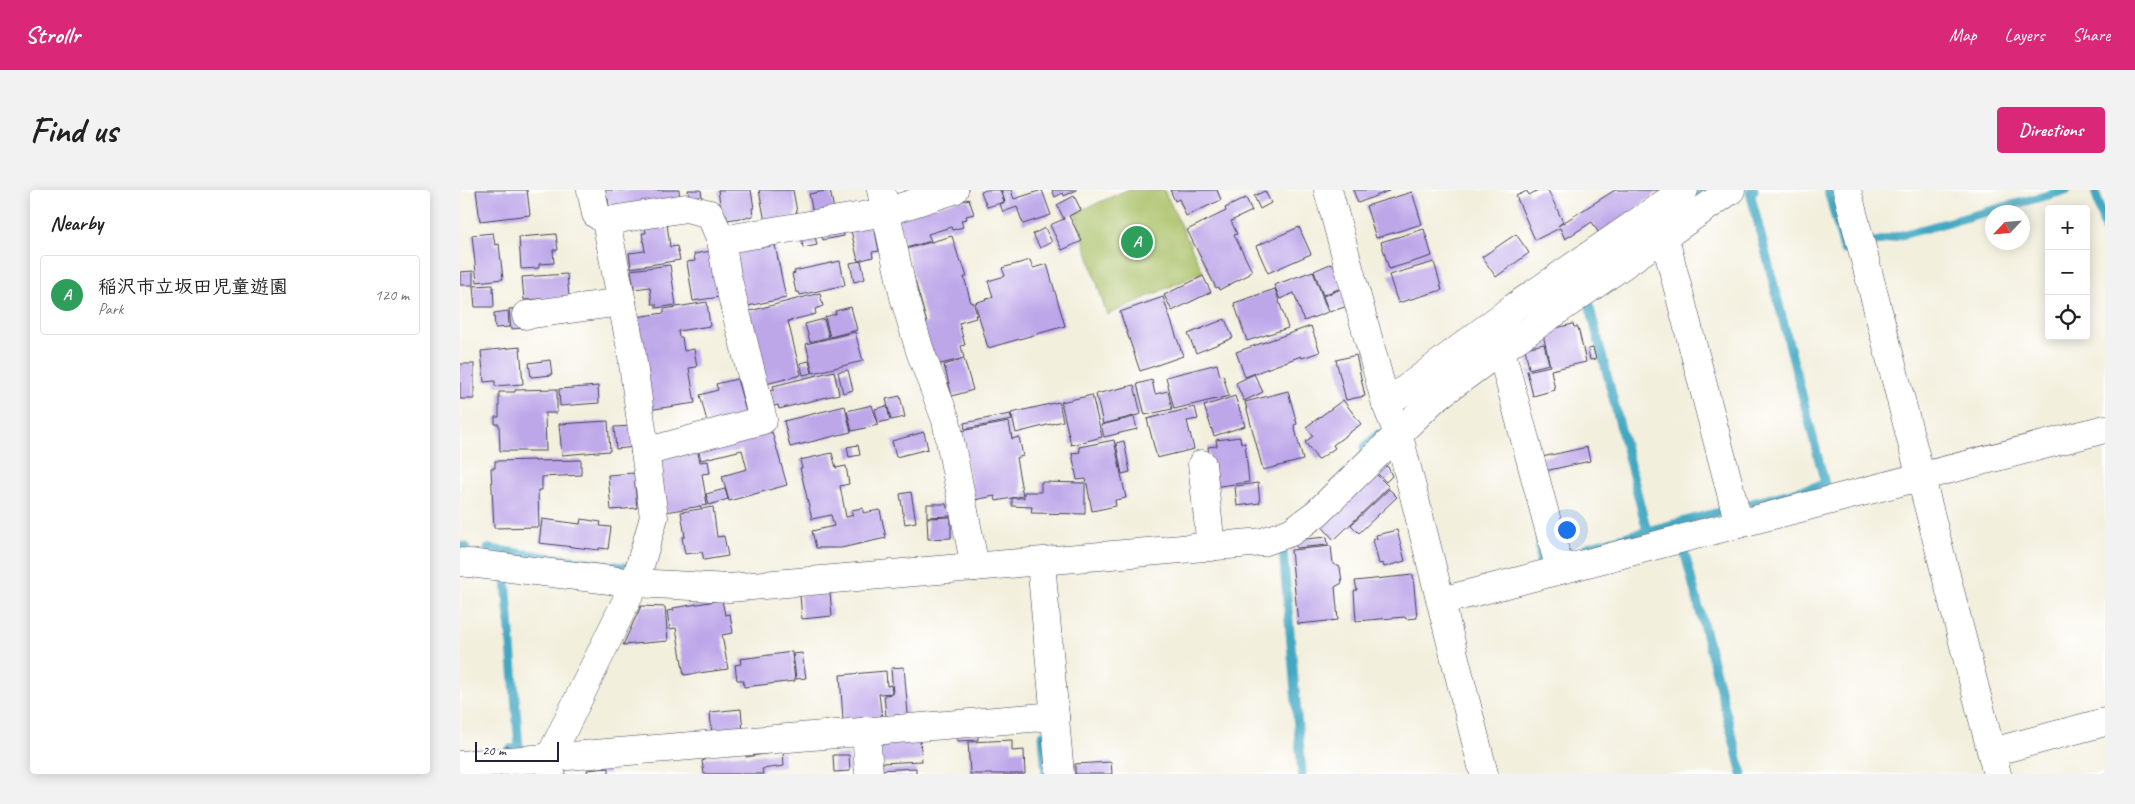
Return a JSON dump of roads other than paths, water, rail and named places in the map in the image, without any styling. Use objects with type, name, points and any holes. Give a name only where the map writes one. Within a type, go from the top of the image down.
[{"type":"street","points":[[551,766],[635,583],[654,517],[631,349],[622,302],[606,221],[596,214],[591,190]]},
{"type":"street","points":[[721,240],[883,201],[954,190]]},
{"type":"street","points":[[1328,190],[1386,404],[1399,436],[1484,774]]},
{"type":"street","points":[[1386,404],[1513,308],[1680,205],[1731,190]]},
{"type":"street","points":[[1847,190],[1994,763],[2105,722]]},
{"type":"street","points":[[883,201],[904,296],[920,351],[946,420],[975,567]]},
{"type":"street","points":[[460,562],[635,583],[729,588],[1263,542],[1291,532],[1317,513],[1370,460],[1399,436],[1434,399],[1664,235],[1680,205]]},
{"type":"street","points":[[606,221],[686,208],[710,214],[721,240],[727,276],[763,420],[645,452]]},
{"type":"street","points":[[1664,235],[1739,524]]},
{"type":"street","points":[[526,315],[622,302]]},
{"type":"street","points":[[1501,350],[1560,570]]},
{"type":"street","points":[[1441,601],[2105,429]]},
{"type":"street","points":[[1202,464],[1212,547]]},
{"type":"street","points":[[1040,562],[1060,774]]},
{"type":"street","points":[[460,765],[551,766],[866,732],[1055,716]]},
{"type":"street","points":[[866,732],[869,774]]},
{"type":"waterway","points":[[1688,202],[1704,190]]},
{"type":"waterway","points":[[1752,503],[1825,484],[1750,192],[1754,190]]},
{"type":"waterway","points":[[1828,190],[1844,250]]},
{"type":"waterway","points":[[1872,243],[2067,190]]},
{"type":"waterway","points":[[2095,190],[2105,230]]},
{"type":"waterway","points":[[1588,300],[1647,531]]},
{"type":"waterway","points":[[1364,448],[1378,434]]},
{"type":"waterway","points":[[1586,547],[1719,512]]},
{"type":"waterway","points":[[1540,540],[1540,562]]},
{"type":"waterway","points":[[460,546],[466,547]]},
{"type":"waterway","points":[[488,549],[631,568]]},
{"type":"waterway","points":[[1283,549],[1302,774]]},
{"type":"waterway","points":[[1684,550],[1742,774]]},
{"type":"waterway","points":[[506,580],[519,748],[510,749]]},
{"type":"waterway","points":[[1043,735],[1046,774]]},
{"type":"place","name":"稲沢市立坂田児童遊園","points":[[1137,242]]}]
